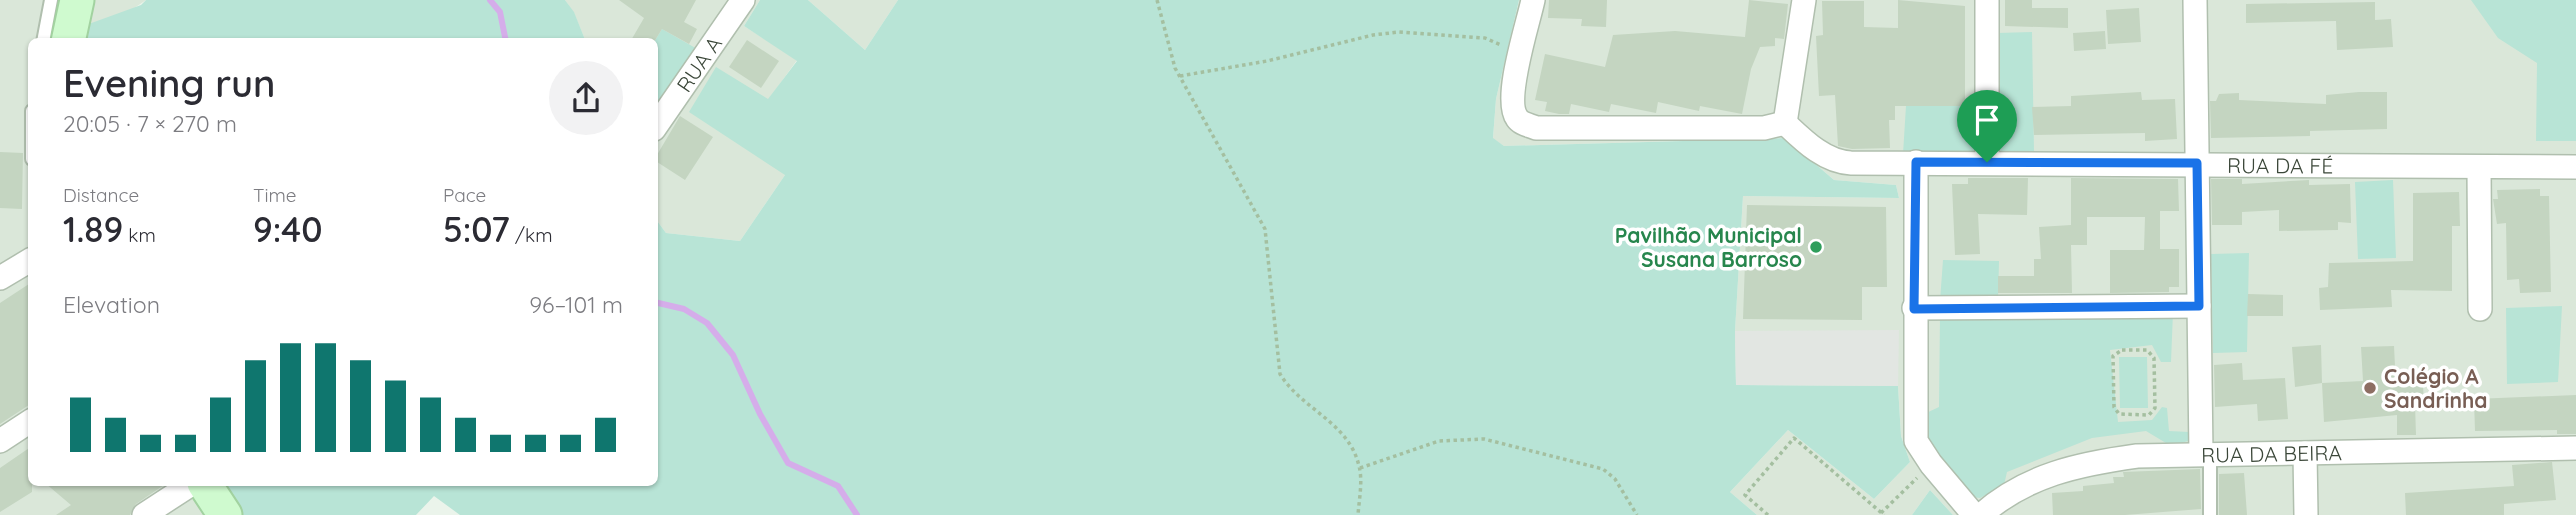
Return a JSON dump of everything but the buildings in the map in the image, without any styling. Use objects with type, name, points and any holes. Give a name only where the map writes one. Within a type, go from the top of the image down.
[{"type":"street","points":[[69,38],[77,0]]},
{"type":"street","name":"RUA A","points":[[658,123],[743,0]]},
{"type":"street","points":[[1533,0],[1512,96],[1516,117],[1536,128],[1764,128],[1785,123],[1804,0]]},
{"type":"street","points":[[1987,0],[1987,162]]},
{"type":"street","points":[[2195,0],[2199,306],[2205,454]]},
{"type":"street","name":"RUA DA FÉ","points":[[1785,123],[1817,150],[1843,163],[2576,167]]},
{"type":"street","points":[[1916,162],[1916,441],[1931,464],[1974,515]]},
{"type":"street","points":[[2479,168],[2480,309]]},
{"type":"street","points":[[0,278],[28,261]]},
{"type":"street","points":[[1914,309],[2199,306]]},
{"type":"street","points":[[0,441],[28,423]]},
{"type":"street","name":"RUA DA BEIRA","points":[[1981,515],[2028,483],[2086,463],[2205,454],[2576,448]]},
{"type":"street","points":[[2305,453],[2306,515]]},
{"type":"street","points":[[144,515],[188,486]]},
{"type":"street","points":[[206,486],[225,515]]},
{"type":"lane","points":[[44,38],[51,0]]},
{"type":"lane","points":[[2205,454],[2210,515]]},
{"type":"path","points":[[1157,0],[1180,76],[1265,229],[1280,374],[1301,399],[1335,424],[1352,447],[1360,468],[1358,515]]},
{"type":"path","points":[[1180,76],[1267,61],[1373,35],[1399,32],[1485,38],[1520,57]]},
{"type":"path","points":[[2122,350],[2147,350],[2154,358],[2155,408],[2149,415],[2119,414],[2114,407],[2113,356],[2122,350]]},
{"type":"path","points":[[1768,515],[1745,495],[1794,438],[1883,514],[1931,464]]},
{"type":"path","points":[[1360,468],[1439,441],[1484,439],[1603,469],[1615,479],[1637,515]]},
{"type":"shaded area","points":[[0,0],[146,0],[90,38],[28,38],[28,486],[225,486],[243,515],[0,515]]},
{"type":"shaded area","points":[[146,0],[565,0],[574,12],[584,38],[84,38],[86,25],[141,5]]},
{"type":"shaded area","points":[[565,0],[760,0],[744,26],[797,60],[769,99],[785,175],[740,241],[666,233],[658,222],[658,38],[584,38],[574,13]]},
{"type":"shaded area","points":[[760,0],[808,0],[865,50],[898,0],[1519,0],[1496,99],[1493,138],[1504,146],[1785,138],[1834,180],[1896,185],[1899,198],[1743,196],[1735,331],[1736,385],[1898,386],[1901,436],[1910,462],[1874,499],[1788,430],[1730,492],[1757,515],[460,515],[434,496],[416,515],[243,515],[225,486],[658,486],[658,222],[666,233],[740,241],[785,175],[689,112],[716,67],[768,99],[797,61],[744,26]]},
{"type":"shaded area","points":[[808,0],[898,0],[865,50]]},
{"type":"shaded area","points":[[1519,0],[2576,0],[2576,515],[1953,515],[1930,490],[1912,515],[1757,515],[1730,492],[1788,430],[1874,499],[1910,462],[1901,436],[1898,386],[1736,385],[1735,331],[1743,196],[1899,198],[1896,185],[1834,180],[1785,138],[1504,146],[1493,139],[1496,99]]},
{"type":"shaded area","points":[[2471,0],[2576,0],[2576,141],[2536,141],[2537,63],[2498,38]]},
{"type":"shaded area","points":[[662,29],[699,50],[658,101],[658,38]]},
{"type":"shaded area","points":[[2032,32],[2034,152],[2003,153],[1996,146],[1997,33]]},
{"type":"shaded area","points":[[1906,106],[1965,106],[1967,122],[1975,128],[1976,150],[1969,155],[1903,154]]},
{"type":"shaded area","points":[[2393,180],[2396,258],[2358,259],[2355,182]]},
{"type":"shaded area","points":[[2249,253],[2247,352],[2213,353],[2211,254]]},
{"type":"shaded area","points":[[1943,260],[1999,261],[1998,301],[1940,301]]},
{"type":"shaded area","points":[[2562,306],[2558,382],[2507,384],[2506,308]]},
{"type":"shaded area","points":[[2173,312],[2171,362],[2161,362],[2152,345],[2110,350],[2118,422],[2152,420],[2162,407],[2167,408],[2169,431],[2189,432],[2188,441],[2171,446],[2146,431],[2092,438],[2007,472],[2004,485],[1980,498],[1972,497],[1927,443],[1922,415],[1939,407],[1940,316]]},
{"type":"shaded area","points":[[1899,330],[1898,386],[1736,385],[1735,331]]},
{"type":"shaded area","points":[[2119,357],[2147,357],[2148,408],[2120,408]]},
{"type":"shaded area","points":[[1930,490],[1953,515],[1912,515]]},
{"type":"waterway","points":[[490,0],[500,12],[505,38]]},
{"type":"waterway","points":[[658,303],[684,309],[707,323],[733,355],[760,414],[788,463],[838,486],[857,515]]},
{"type":"place","name":"Pavilhão Municipal Susana Barroso","points":[[1816,247]]},
{"type":"place","name":"Colégio A Sandrinha","points":[[2370,388]]},
{"type":"route","points":[[1916,162],[1987,162],[2197,163],[2199,306],[1914,309],[1916,162]]}]
